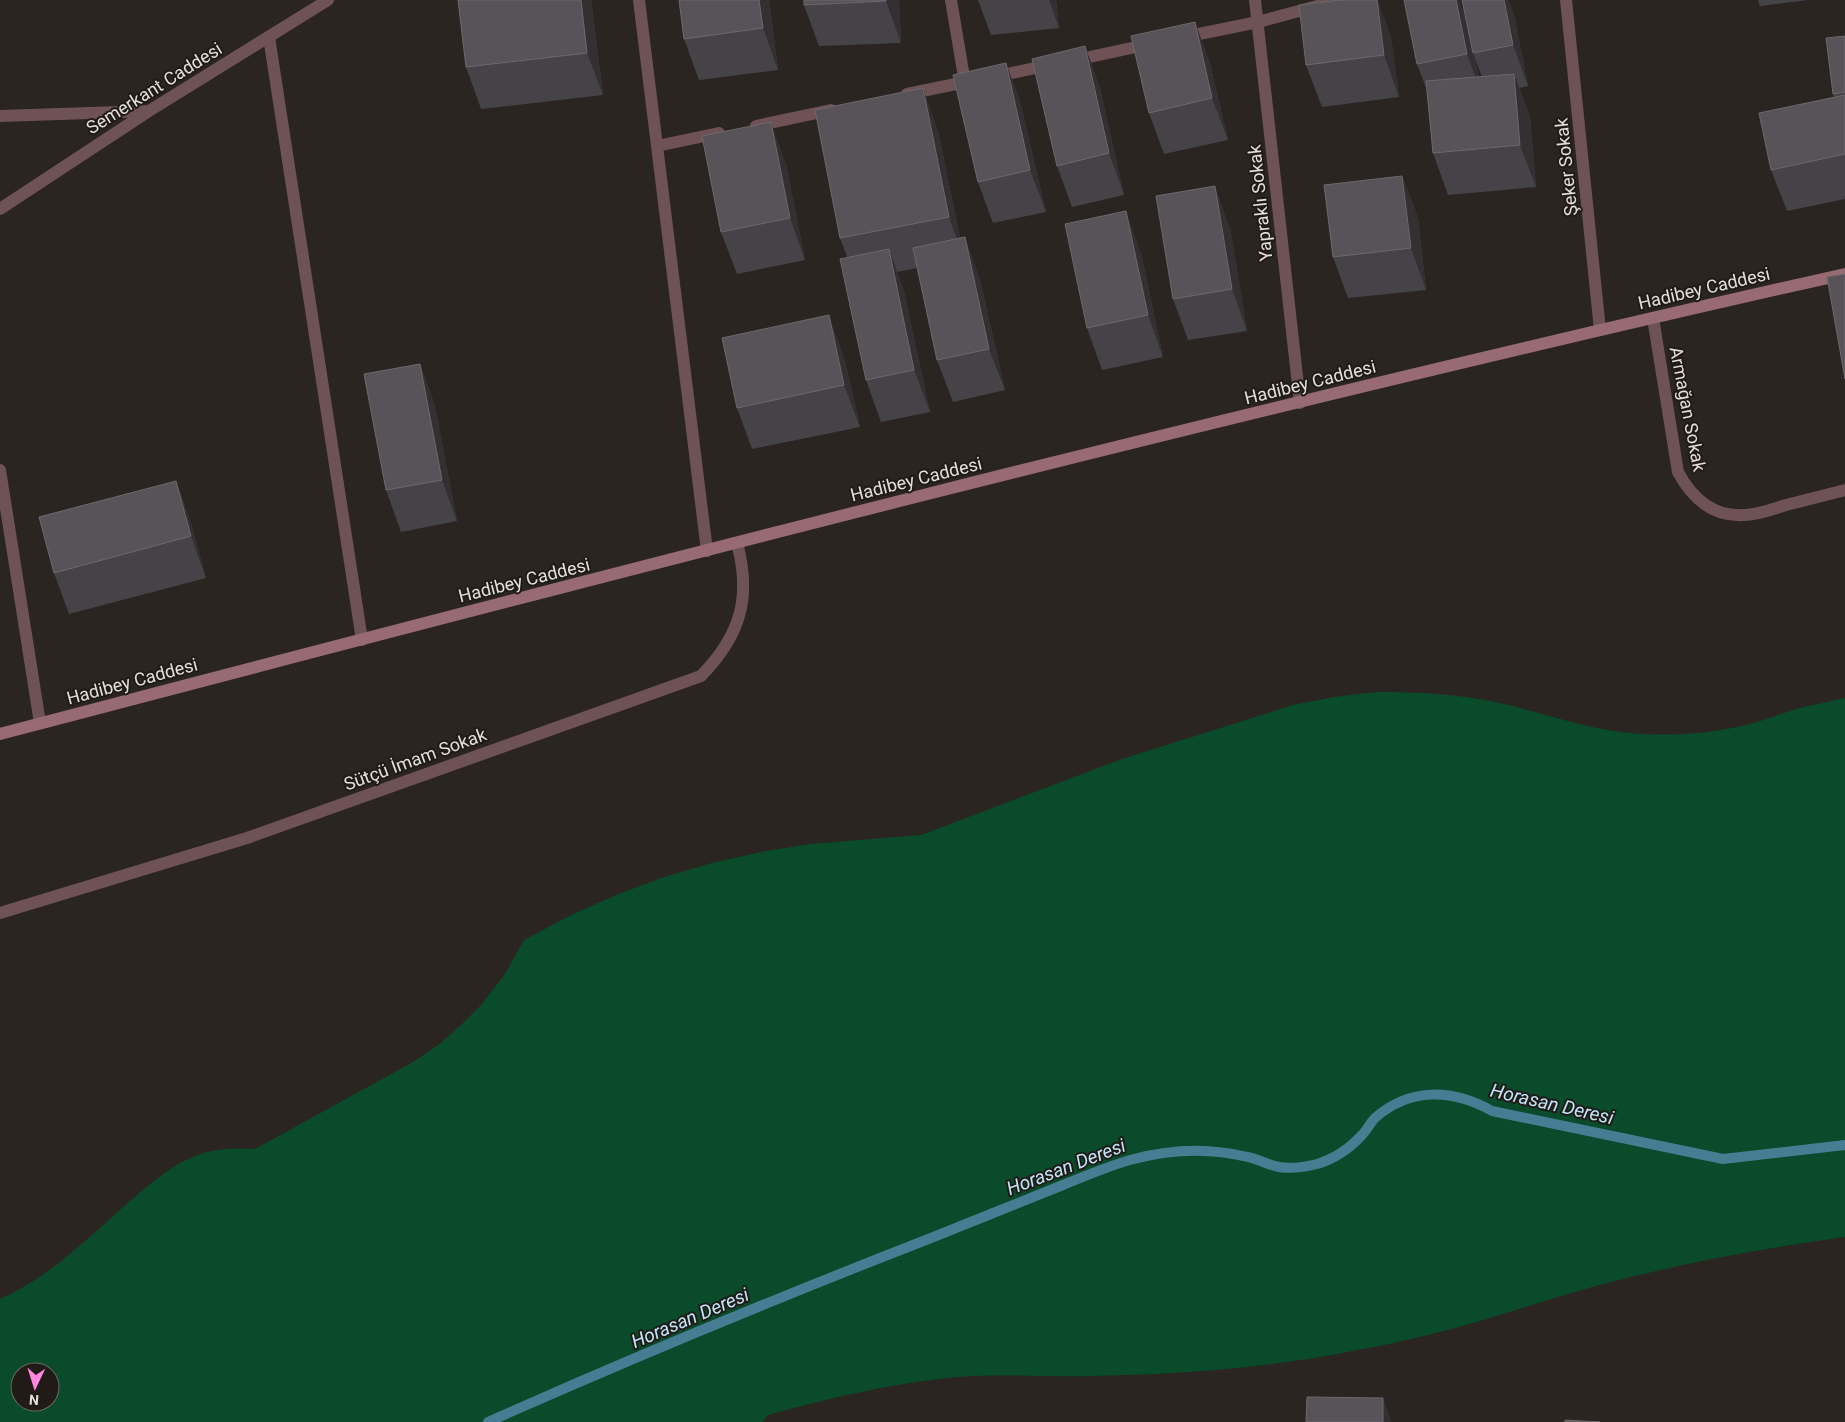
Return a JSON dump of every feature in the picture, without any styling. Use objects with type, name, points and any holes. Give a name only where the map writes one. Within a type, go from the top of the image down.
[{"type":"main road","name":"Hadibey Caddesi","points":[[0,734],[1011,473],[1600,330],[1845,274]]},
{"type":"street","name":"Semerkant Caddesi","points":[[0,209],[149,111],[328,0]]},
{"type":"street","points":[[639,0],[708,551]]},
{"type":"street","points":[[952,0],[965,83]]},
{"type":"street","name":"Yapraklı Sokak","points":[[1255,0],[1300,403]]},
{"type":"street","points":[[897,96],[1258,22],[1340,0]]},
{"type":"street","name":"Şeker Sokak","points":[[1566,0],[1600,330]]},
{"type":"street","points":[[268,37],[362,640]]},
{"type":"street","points":[[657,146],[840,108]]},
{"type":"street","points":[[0,116],[149,111]]},
{"type":"street","name":"Armağan Sokak","points":[[1653,318],[1678,472],[1696,498],[1709,507],[1727,514],[1745,515],[1845,490]]},
{"type":"street","points":[[0,470],[40,723]]},
{"type":"street","name":"Sütçü İmam Sokak","points":[[0,913],[247,838],[700,676],[717,660],[729,640],[738,619],[744,580],[737,543]]},
{"type":"green space","points":[[1376,692],[1423,693],[1500,703],[1606,730],[1638,734],[1671,735],[1738,727],[1799,708],[1845,698],[1845,1237],[1755,1251],[1666,1269],[1588,1288],[1441,1332],[1350,1352],[1258,1366],[1173,1373],[946,1378],[901,1384],[834,1398],[768,1415],[762,1422],[0,1422],[0,1299],[52,1268],[145,1188],[177,1165],[210,1151],[255,1149],[413,1062],[438,1045],[481,1005],[505,974],[524,940],[569,916],[616,895],[664,877],[712,863],[761,852],[810,844],[921,835],[1122,759],[1293,705],[1334,697]]},
{"type":"building","points":[[458,0],[581,0],[587,53],[466,67]]},
{"type":"building","points":[[679,0],[759,0],[763,28],[684,39]]},
{"type":"building","points":[[804,0],[886,0],[886,1],[804,5]]},
{"type":"building","points":[[1340,0],[1377,0],[1384,55],[1306,65],[1299,5]]},
{"type":"building","points":[[1404,0],[1456,0],[1467,54],[1417,64]]},
{"type":"building","points":[[1462,0],[1504,0],[1513,45],[1473,53]]},
{"type":"building","points":[[1195,22],[1212,98],[1149,113],[1131,36]]},
{"type":"building","points":[[1845,36],[1845,92],[1833,94],[1826,38]]},
{"type":"building","points":[[1085,46],[1109,153],[1057,166],[1032,59]]},
{"type":"building","points":[[1006,63],[1030,170],[978,182],[953,75]]},
{"type":"building","points":[[1514,74],[1520,145],[1433,153],[1426,81]]},
{"type":"building","points":[[923,88],[949,217],[840,238],[815,110]]},
{"type":"building","points":[[1845,95],[1845,154],[1771,170],[1759,113]]},
{"type":"building","points":[[771,122],[790,218],[721,232],[702,136]]},
{"type":"building","points":[[1402,176],[1411,248],[1333,257],[1324,185]]},
{"type":"building","points":[[1215,186],[1232,289],[1173,299],[1156,196]]},
{"type":"building","points":[[1126,211],[1148,315],[1087,328],[1065,224]]},
{"type":"building","points":[[965,237],[989,349],[937,360],[913,248]]},
{"type":"building","points":[[889,249],[914,370],[866,380],[840,259]]},
{"type":"building","points":[[1845,274],[1845,379],[1827,277]]},
{"type":"building","points":[[829,315],[844,385],[737,408],[722,338]]},
{"type":"building","points":[[420,364],[442,480],[386,490],[364,374]]},
{"type":"building","points":[[176,481],[191,536],[54,573],[39,517]]},
{"type":"building","points":[[1307,1397],[1383,1398],[1383,1422],[1306,1422]]},
{"type":"building","points":[[1565,1420],[1600,1422],[1565,1422]]},
{"type":"waterway","name":"Horasan Deresi","points":[[488,1422],[764,1305],[1116,1164],[1162,1153],[1205,1151],[1234,1154],[1284,1168],[1312,1165],[1330,1159],[1347,1149],[1362,1135],[1375,1118],[1388,1108],[1417,1096],[1447,1095],[1462,1098],[1492,1111],[1723,1159],[1845,1145]]}]
